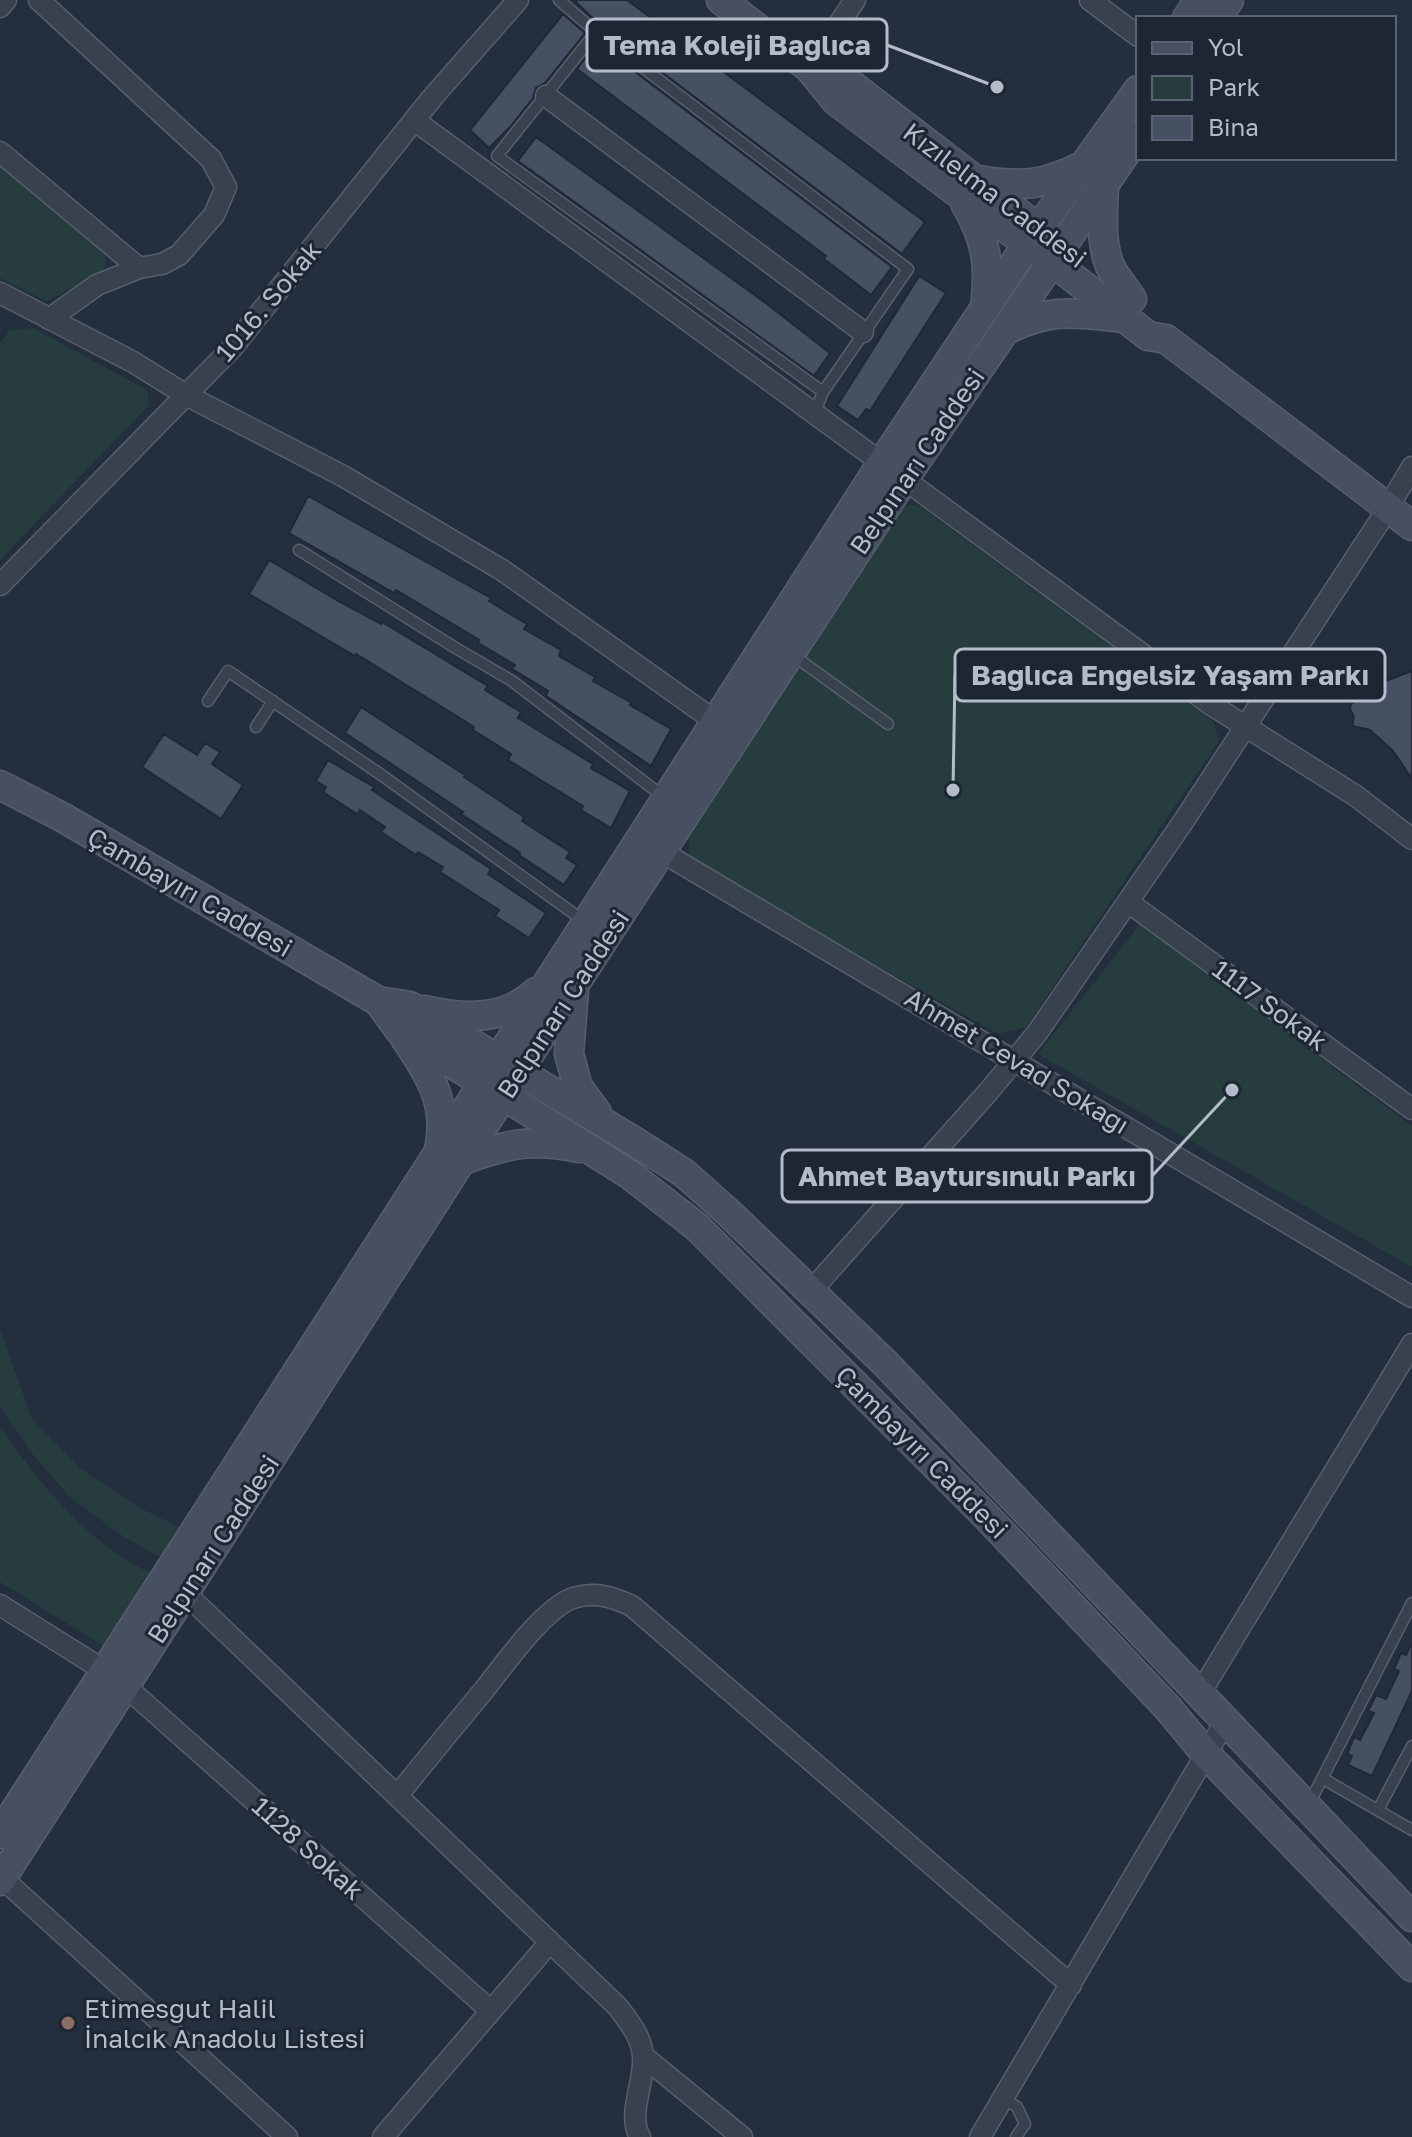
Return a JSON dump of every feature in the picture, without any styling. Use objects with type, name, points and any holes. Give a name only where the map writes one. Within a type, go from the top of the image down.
[{"type":"street","points":[[0,7],[6,0]]},
{"type":"street","points":[[39,0],[211,159],[226,187],[214,215],[179,255],[162,264],[139,268],[97,285],[49,319]]},
{"type":"street","name":"1016. Sokak","points":[[0,585],[232,348],[414,120],[518,0]]},
{"type":"street","name":"Kızılelma Caddesi","points":[[721,0],[809,68],[836,101],[968,188],[1058,254],[1128,309],[1148,336],[1166,339],[1412,526]]},
{"type":"street","points":[[809,68],[855,0]]},
{"type":"street","points":[[1090,0],[1136,34]]},
{"type":"street","name":"Belpınarı Caddesi","points":[[1,1879],[115,1678],[562,983],[662,852],[791,653],[985,307],[1136,93]]},
{"type":"street","points":[[546,96],[863,332]]},
{"type":"street","points":[[414,120],[1210,704],[1356,796],[1412,839]]},
{"type":"street","name":"Belpınarı Caddesi","points":[[562,983],[586,922],[715,721],[893,471],[1005,331],[1136,138]]},
{"type":"street","points":[[0,152],[139,268]]},
{"type":"street","points":[[985,307],[988,282],[986,246],[976,222],[968,188],[1033,185],[1061,177],[1084,165]]},
{"type":"street","points":[[1005,331],[1042,315],[1128,309],[1110,267],[1105,245],[1102,223],[1104,185]]},
{"type":"street","points":[[0,317],[6,296],[133,362],[186,395],[343,476],[502,570],[715,721]]},
{"type":"street","points":[[811,1291],[1015,1060],[1128,902],[1412,467]]},
{"type":"street","name":"Çambayırı Caddesi","points":[[0,785],[62,817],[503,1077],[605,1123],[684,1173],[885,1363],[1412,1917]]},
{"type":"street","name":"Ahmet Cevad Sokağı","points":[[662,852],[1412,1297]]},
{"type":"street","name":"1117 Sokak","points":[[1128,902],[1412,1109]]},
{"type":"street","points":[[593,1151],[532,1142],[450,1159],[437,1094],[405,1018],[500,1014],[562,983],[569,1054],[578,1087],[605,1123]]},
{"type":"street","name":"Çambayırı Caddesi","points":[[503,1077],[593,1151],[659,1197],[729,1258],[986,1516],[1167,1707],[1206,1754],[1412,1967]]},
{"type":"street","name":"Belpınarı Caddesi","points":[[0,1834],[115,1678],[185,1593],[450,1159]]},
{"type":"street","points":[[1199,1695],[1412,1344]]},
{"type":"street","points":[[185,1593],[618,2007],[634,2029],[643,2056],[636,2114],[636,2130],[640,2137]]},
{"type":"street","points":[[398,1795],[517,1649],[554,1609],[572,1598],[596,1594],[612,1597],[632,1606],[1071,1985]]},
{"type":"street","name":"1128 Sokak","points":[[0,1605],[115,1678],[491,2011]]},
{"type":"street","points":[[980,2137],[1225,1722]]},
{"type":"street","points":[[1,1879],[287,2137]]},
{"type":"street","points":[[383,2137],[550,1942]]},
{"type":"street","points":[[643,2056],[742,2137]]},
{"type":"lane","points":[[559,0],[596,32],[908,269],[823,392],[815,412]]},
{"type":"lane","points":[[596,32],[497,156],[823,392]]},
{"type":"lane","points":[[299,550],[512,681],[666,798]]},
{"type":"lane","points":[[791,653],[888,724]]},
{"type":"lane","points":[[208,701],[228,671],[380,774],[586,922]]},
{"type":"lane","points":[[256,727],[273,701]]},
{"type":"lane","points":[[1307,1808],[1412,1603]]},
{"type":"lane","points":[[1378,1810],[1412,1746]]},
{"type":"lane","points":[[1322,1778],[1412,1830]]},
{"type":"lane","points":[[1003,2098],[1017,2107],[1032,2137]]},
{"type":"lane","points":[[1016,2137],[1025,2124]]},
{"type":"green space","points":[[0,161],[106,253],[104,272],[46,301],[0,278]]},
{"type":"green space","points":[[33,328],[147,390],[149,405],[0,560],[0,343],[10,330]]},
{"type":"green space","points":[[897,505],[918,505],[1214,722],[1219,741],[1026,1027],[998,1034],[689,860],[689,839]]},
{"type":"green space","points":[[1140,924],[1412,1126],[1412,1267],[1038,1054]]},
{"type":"green space","points":[[0,1329],[32,1419],[82,1470],[142,1509],[179,1527],[161,1558],[118,1533],[70,1497],[34,1456],[0,1406]]},
{"type":"green space","points":[[0,1427],[49,1491],[86,1529],[128,1561],[152,1574],[105,1647],[0,1582]]},
{"type":"building","points":[[574,0],[627,0],[925,222],[902,254],[601,26]]},
{"type":"building","points":[[563,14],[585,33],[545,83],[536,88],[533,98],[510,127],[489,148],[470,130]]},
{"type":"building","points":[[597,43],[892,267],[871,295],[824,259],[826,256],[577,69]]},
{"type":"building","points":[[536,137],[830,353],[814,376],[518,161]]},
{"type":"building","points":[[919,276],[946,293],[870,411],[866,409],[858,420],[837,406]]},
{"type":"building","points":[[308,496],[491,598],[489,601],[527,624],[524,629],[561,650],[559,656],[595,677],[593,681],[671,729],[651,766],[546,696],[548,691],[512,669],[515,665],[478,643],[479,640],[396,590],[394,593],[289,533]]},
{"type":"building","points":[[269,560],[340,602],[382,622],[488,686],[485,690],[521,712],[518,718],[593,764],[591,768],[630,791],[611,828],[581,810],[583,806],[508,760],[511,754],[473,730],[474,727],[356,654],[249,594]]},
{"type":"building","points":[[1412,671],[1412,779],[1393,751],[1370,730],[1352,726],[1354,717],[1350,709],[1356,700],[1359,684],[1370,687]]},
{"type":"building","points":[[361,707],[465,775],[524,817],[522,821],[570,852],[566,858],[577,865],[564,885],[345,733]]},
{"type":"building","points":[[164,734],[197,755],[205,743],[220,752],[212,764],[243,785],[221,819],[142,767]]},
{"type":"building","points":[[328,760],[374,787],[372,790],[491,869],[488,874],[546,913],[529,938],[495,916],[499,910],[440,872],[443,867],[418,852],[416,855],[381,832],[385,827],[360,810],[357,814],[323,792],[326,787],[316,781]]},
{"type":"building","points":[[1412,1642],[1412,1691],[1372,1776],[1348,1765],[1352,1756],[1347,1754],[1354,1737],[1360,1740],[1374,1713],[1368,1711],[1376,1695],[1386,1699],[1399,1671],[1394,1669],[1401,1653],[1406,1655]]},
{"type":"place","name":"Tema Koleji Bağlıca","points":[[997,87]]},
{"type":"place","name":"Bağlıca Engelsiz Yaşam Parkı","points":[[953,790]]},
{"type":"place","name":"Ahmet Baytursınulı Parkı","points":[[1232,1090]]},
{"type":"place","name":"Etimesgut Halil İnalcık Anadolu Listesi","points":[[68,2023]]}]
